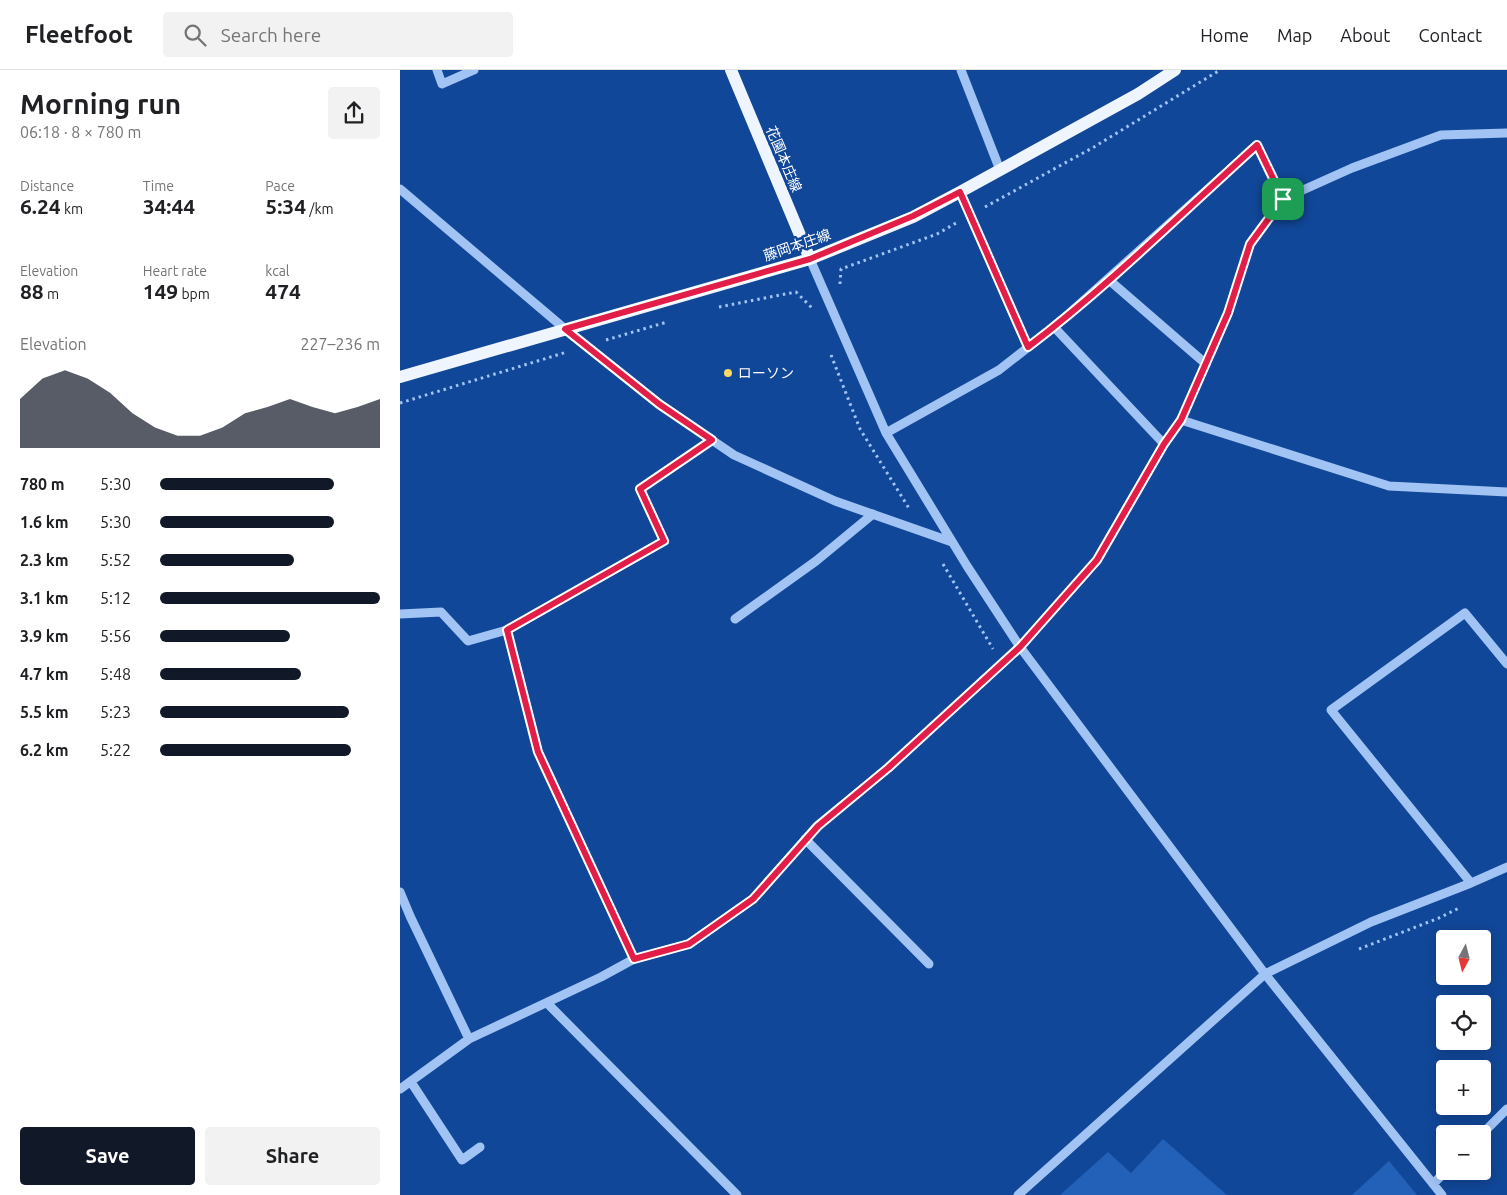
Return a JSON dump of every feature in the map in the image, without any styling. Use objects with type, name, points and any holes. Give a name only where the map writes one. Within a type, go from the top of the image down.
[{"type":"main road","name":"花園本庄線","points":[[731,70],[810,259]]},
{"type":"main road","name":"藤岡本庄線","points":[[400,377],[810,259],[913,216],[960,192],[1138,94],[1175,70]]},
{"type":"street","points":[[437,70],[442,84],[474,70]]},
{"type":"street","points":[[962,70],[1000,170]]},
{"type":"street","points":[[400,1089],[469,1039],[547,1003],[634,959],[689,944],[753,899],[818,826],[888,768],[1020,647],[1097,560],[1164,444],[1181,420],[1228,313],[1250,244],[1283,199],[1352,168],[1441,134],[1507,133]]},
{"type":"street","points":[[886,433],[999,370],[1054,327],[1109,280],[1257,145],[1283,199]]},
{"type":"street","points":[[400,189],[565,329],[659,404],[712,440],[743,458],[835,501],[952,542]]},
{"type":"street","points":[[960,192],[1028,347]]},
{"type":"street","points":[[810,259],[886,433],[952,542],[1020,647],[1265,974],[1442,1195]]},
{"type":"street","points":[[1109,280],[1206,364]]},
{"type":"street","points":[[1054,327],[1164,444]]},
{"type":"street","points":[[1181,420],[1389,486],[1507,492]]},
{"type":"street","points":[[400,614],[441,612],[468,641],[507,630],[664,541],[640,489],[712,440]]},
{"type":"street","points":[[735,619],[816,562],[873,514]]},
{"type":"street","points":[[1471,884],[1331,710],[1465,613],[1507,664]]},
{"type":"street","points":[[507,630],[538,752],[634,959]]},
{"type":"street","points":[[805,840],[929,964]]},
{"type":"street","points":[[1018,1195],[1265,974],[1371,922],[1471,884],[1507,867]]},
{"type":"street","points":[[400,892],[469,1039]]},
{"type":"street","points":[[547,1003],[737,1195]]},
{"type":"street","points":[[411,1082],[462,1160],[480,1147]]},
{"type":"street","points":[[1491,1125],[1507,1109]]},
{"type":"street","points":[[1433,1184],[1437,1180]]},
{"type":"path","points":[[980,210],[1094,147],[1220,70]]},
{"type":"path","points":[[840,288],[841,269],[937,234],[963,219]]},
{"type":"path","points":[[1351,952],[1439,918],[1464,905]]},
{"type":"shaded area","points":[[1163,1139],[1227,1195],[1060,1195],[1108,1152],[1131,1173]]},
{"type":"shaded area","points":[[1389,1161],[1417,1195],[1352,1195]]},
{"type":"place","name":"ローソン","points":[[728,373]]},
{"type":"route","points":[[1257,145],[1283,199],[1250,244],[1228,313],[1181,420],[1164,444],[1097,560],[1020,647],[888,768],[818,826],[753,899],[689,944],[634,959],[538,752],[507,630],[664,541],[640,489],[712,440],[659,404],[565,329],[810,259],[913,216],[960,192],[1028,347],[1109,280],[1257,145]]}]
